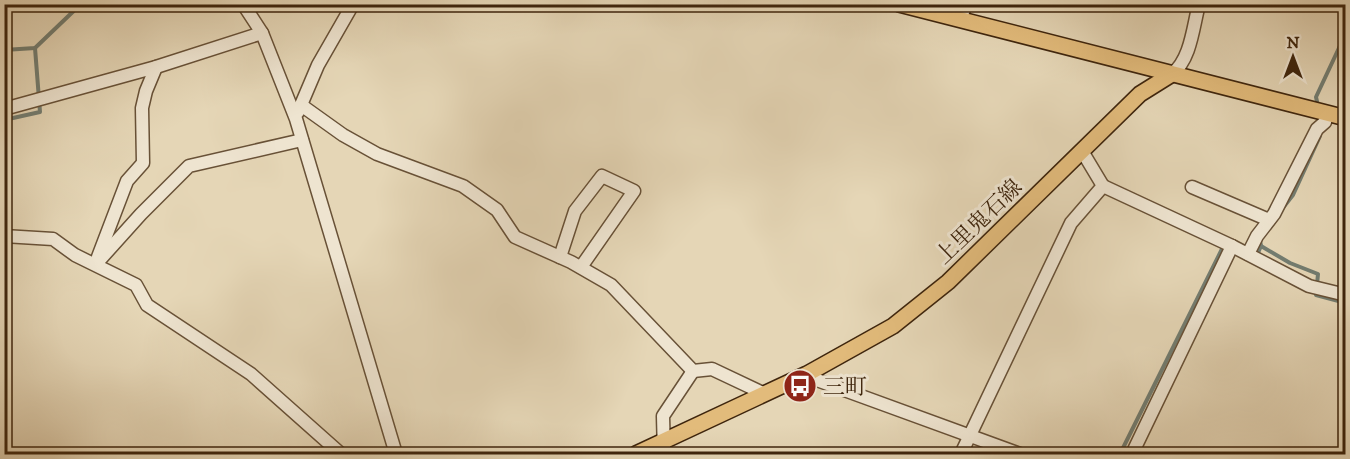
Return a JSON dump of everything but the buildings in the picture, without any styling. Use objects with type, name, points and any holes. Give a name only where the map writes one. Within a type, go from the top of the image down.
[{"type":"main road","points":[[899,4],[1346,118]]},
{"type":"main road","name":"上里鬼石線","points":[[636,454],[664,448],[807,374],[873,338],[916,309],[948,282],[1140,94],[1173,74]]},
{"type":"street","points":[[243,4],[262,33],[296,119],[396,454]]},
{"type":"street","points":[[296,119],[318,65],[353,4]]},
{"type":"street","points":[[960,20],[966,4]]},
{"type":"street","points":[[1173,74],[1180,68],[1185,58],[1199,4]]},
{"type":"street","points":[[4,109],[156,67],[262,33]]},
{"type":"street","points":[[96,264],[127,181],[143,163],[142,108],[156,67]]},
{"type":"street","points":[[301,105],[343,135],[377,154],[464,186],[497,210],[515,237],[560,256],[611,285],[693,371]]},
{"type":"street","points":[[1248,254],[1327,114]]},
{"type":"street","points":[[96,264],[189,166],[302,140]]},
{"type":"street","points":[[1082,151],[1103,186],[1232,246],[1309,286],[1346,295]]},
{"type":"street","points":[[560,256],[575,211],[602,176],[634,191],[581,267]]},
{"type":"street","points":[[961,454],[1071,223],[1103,186]]},
{"type":"street","points":[[1192,187],[1269,220]]},
{"type":"street","points":[[4,236],[53,239],[75,255],[136,285],[147,305],[251,374],[341,454]]},
{"type":"street","points":[[1132,454],[1232,246]]},
{"type":"street","points":[[693,371],[712,369],[765,394]]},
{"type":"street","points":[[664,448],[663,416],[693,371]]},
{"type":"street","points":[[807,374],[817,380],[1020,454]]},
{"type":"waterway","points":[[4,50],[35,48],[81,4]]},
{"type":"waterway","points":[[1318,106],[1316,97],[1346,33]]},
{"type":"waterway","points":[[4,120],[40,112],[35,48]]},
{"type":"waterway","points":[[1282,209],[1293,195],[1320,136]]},
{"type":"waterway","points":[[1257,255],[1261,246],[1260,240]]},
{"type":"waterway","points":[[1261,246],[1290,263],[1318,274],[1316,295],[1346,303]]},
{"type":"waterway","points":[[1120,454],[1222,249],[1228,251]]},
{"type":"place","name":"三町","points":[[800,386]]}]
